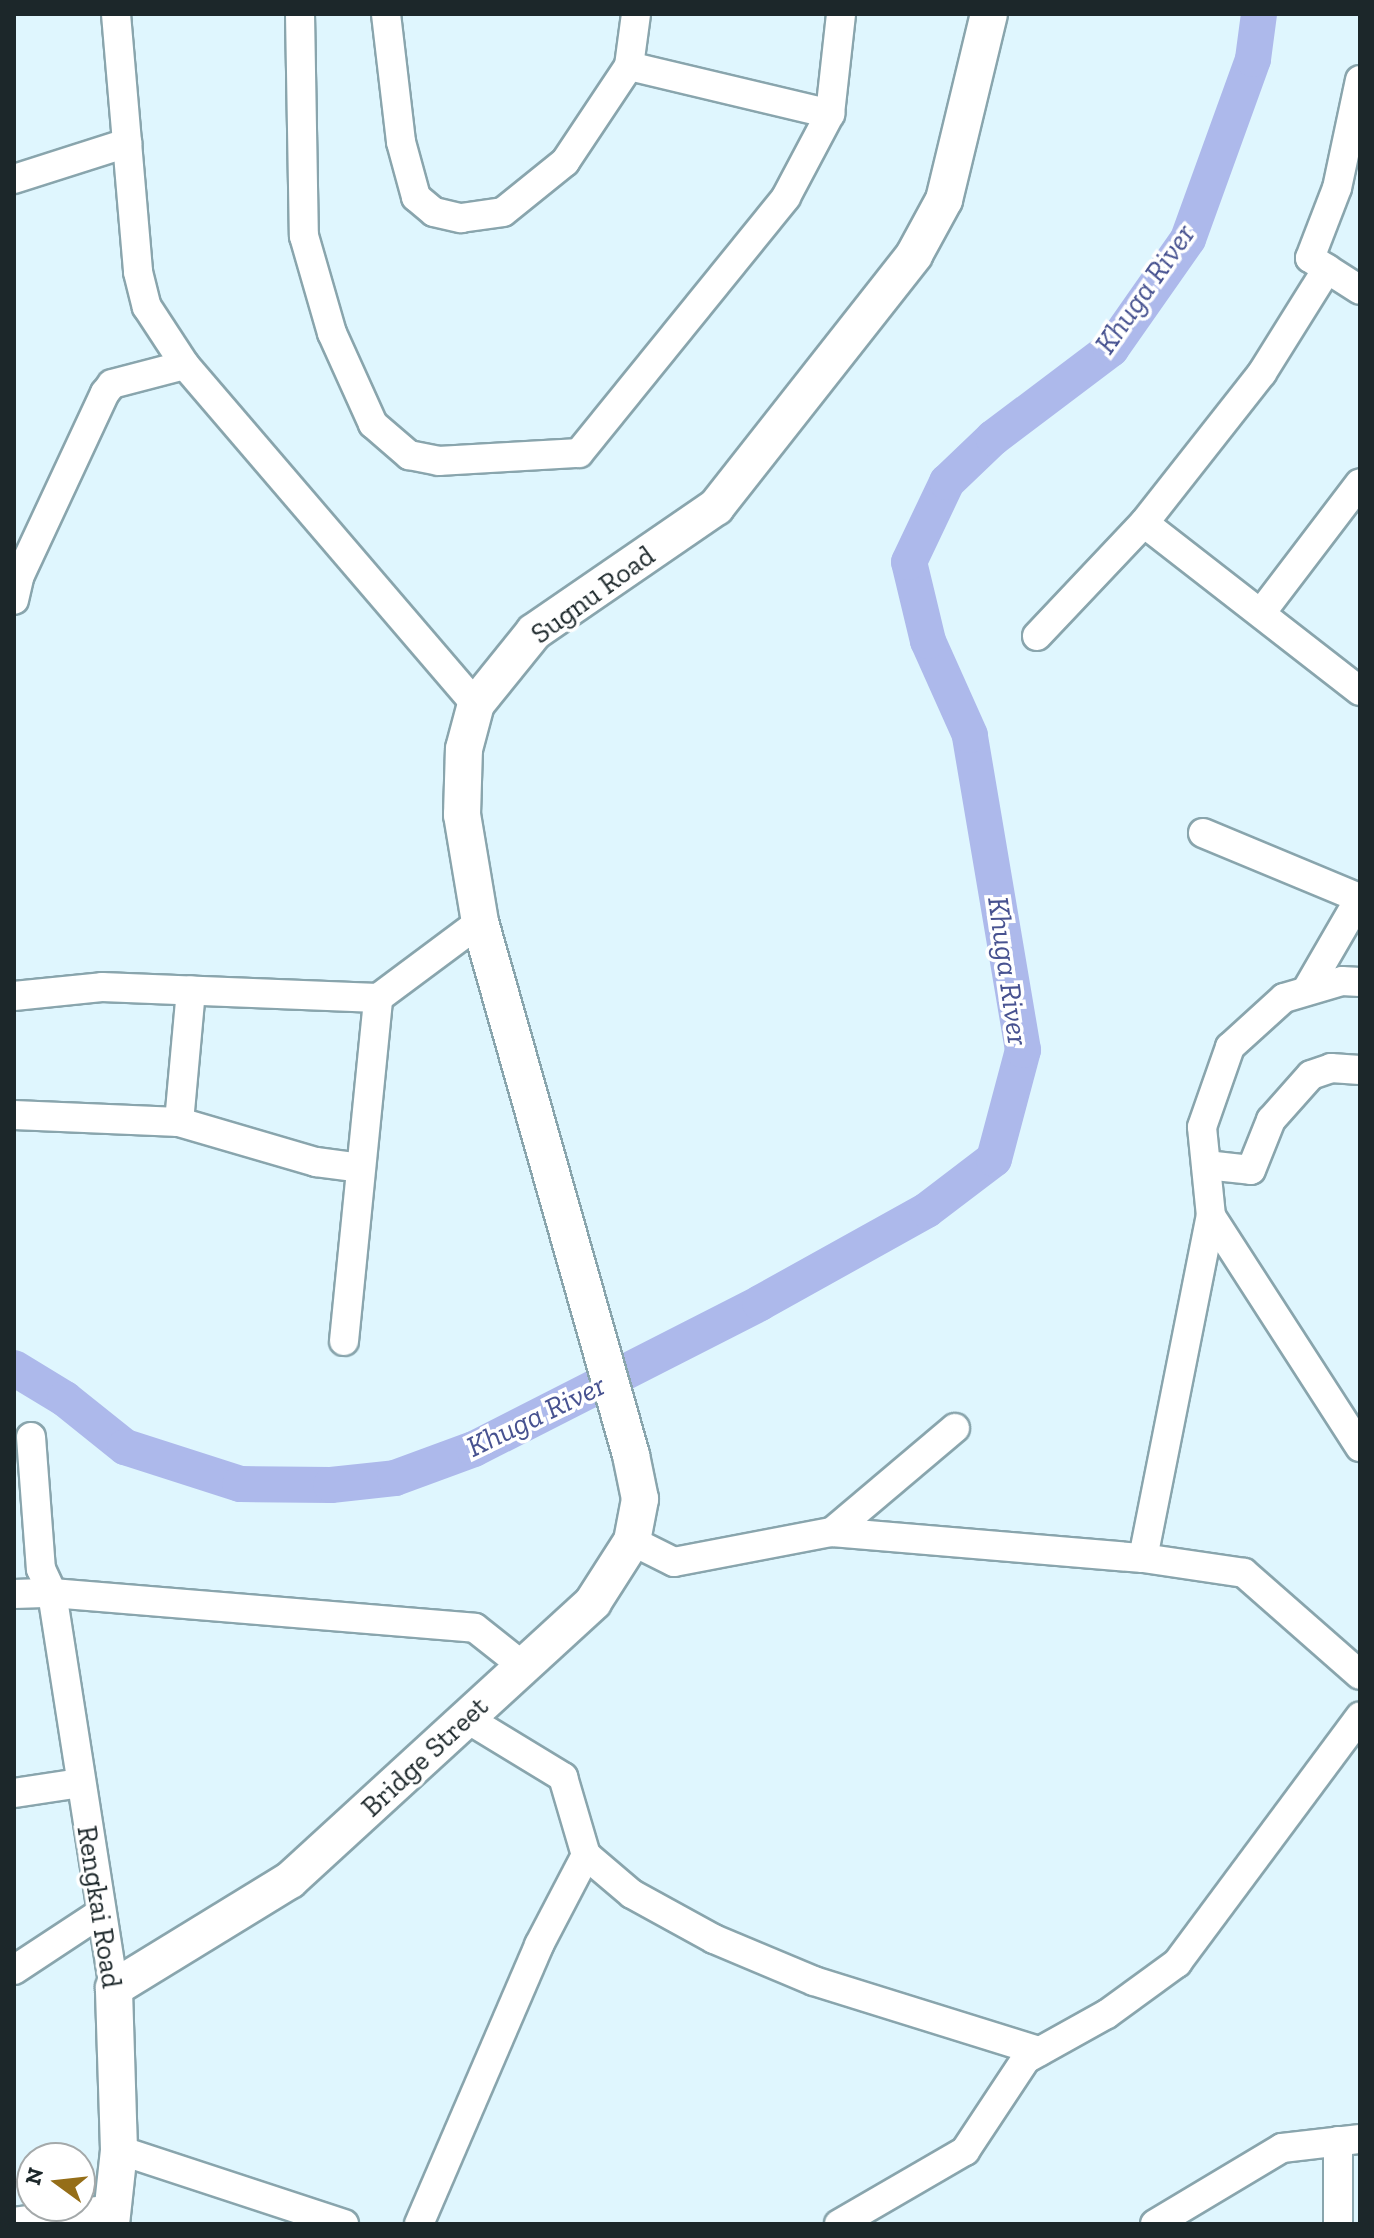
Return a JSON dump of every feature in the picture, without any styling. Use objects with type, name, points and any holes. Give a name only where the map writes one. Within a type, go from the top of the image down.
[{"type":"main road","name":"Sugnu Road","points":[[631,1455],[583,1300],[480,922],[462,815],[464,749],[476,704],[534,632],[716,507],[914,255],[944,200],[989,14]]},
{"type":"main road","name":"Bridge Street","points":[[114,1988],[290,1880],[593,1602],[632,1541],[640,1499],[631,1455]]},
{"type":"main road","name":"Rengkai Road","points":[[112,2216],[119,2150],[114,1988]]},
{"type":"street","points":[[116,14],[138,272],[147,307],[185,365],[476,704]]},
{"type":"street","points":[[300,14],[304,236],[332,333],[373,424],[409,455],[439,461],[579,453],[786,197],[830,114],[841,14]]},
{"type":"street","points":[[386,14],[401,142],[416,197],[434,212],[461,218],[503,212],[565,162],[629,66],[636,14]]},
{"type":"street","points":[[629,66],[830,114]]},
{"type":"street","points":[[1360,80],[1337,188],[1310,258],[1360,290]]},
{"type":"street","points":[[14,179],[127,143]]},
{"type":"street","points":[[1037,636],[1144,523],[1262,373],[1327,269]]},
{"type":"street","points":[[14,600],[20,575],[105,393],[112,384],[185,365]]},
{"type":"street","points":[[1261,613],[1360,483]]},
{"type":"street","points":[[1144,523],[1360,691]]},
{"type":"street","points":[[1203,833],[1360,898],[1306,991]]},
{"type":"street","points":[[14,996],[102,987],[378,998],[480,922]]},
{"type":"street","points":[[1143,1558],[1211,1216],[1202,1127],[1230,1047],[1284,998],[1342,981],[1360,982]]},
{"type":"street","points":[[179,1122],[191,991]]},
{"type":"street","points":[[344,1341],[378,998]]},
{"type":"street","points":[[1206,1165],[1251,1170],[1271,1120],[1311,1075],[1331,1068],[1360,1070]]},
{"type":"street","points":[[14,1115],[179,1122],[316,1162],[361,1168]]},
{"type":"street","points":[[1211,1216],[1360,1447]]},
{"type":"street","points":[[832,1532],[955,1428]]},
{"type":"street","name":"Rengkai Road","points":[[31,1437],[41,1569],[52,1593],[99,1914],[114,1988]]},
{"type":"street","points":[[632,1541],[674,1562],[832,1532],[1143,1558],[1244,1573],[1360,1675]]},
{"type":"street","points":[[14,1594],[52,1593],[475,1628],[523,1666]]},
{"type":"street","points":[[839,2224],[965,2151],[1002,2089],[1026,2059],[1107,2014],[1177,1963],[1360,1717]]},
{"type":"street","points":[[466,1718],[563,1777],[586,1855],[632,1894],[714,1939],[814,1981],[1039,2051]]},
{"type":"street","points":[[14,1793],[80,1783]]},
{"type":"street","points":[[419,2224],[539,1945],[586,1855]]},
{"type":"street","points":[[14,1970],[99,1914]]},
{"type":"street","points":[[1155,2224],[1282,2148],[1349,2140],[1338,2224]]},
{"type":"street","points":[[119,2150],[344,2224]]},
{"type":"street","points":[[14,2222],[112,2216]]},
{"type":"waterway","name":"Khuga River","points":[[14,1368],[65,1399],[125,1447],[240,1484],[331,1485],[395,1478],[474,1449],[760,1303],[927,1210],[994,1159],[1023,1050],[970,735],[928,641],[909,562],[947,482],[993,438],[1111,349],[1188,239],[1253,59],[1259,14]]}]
